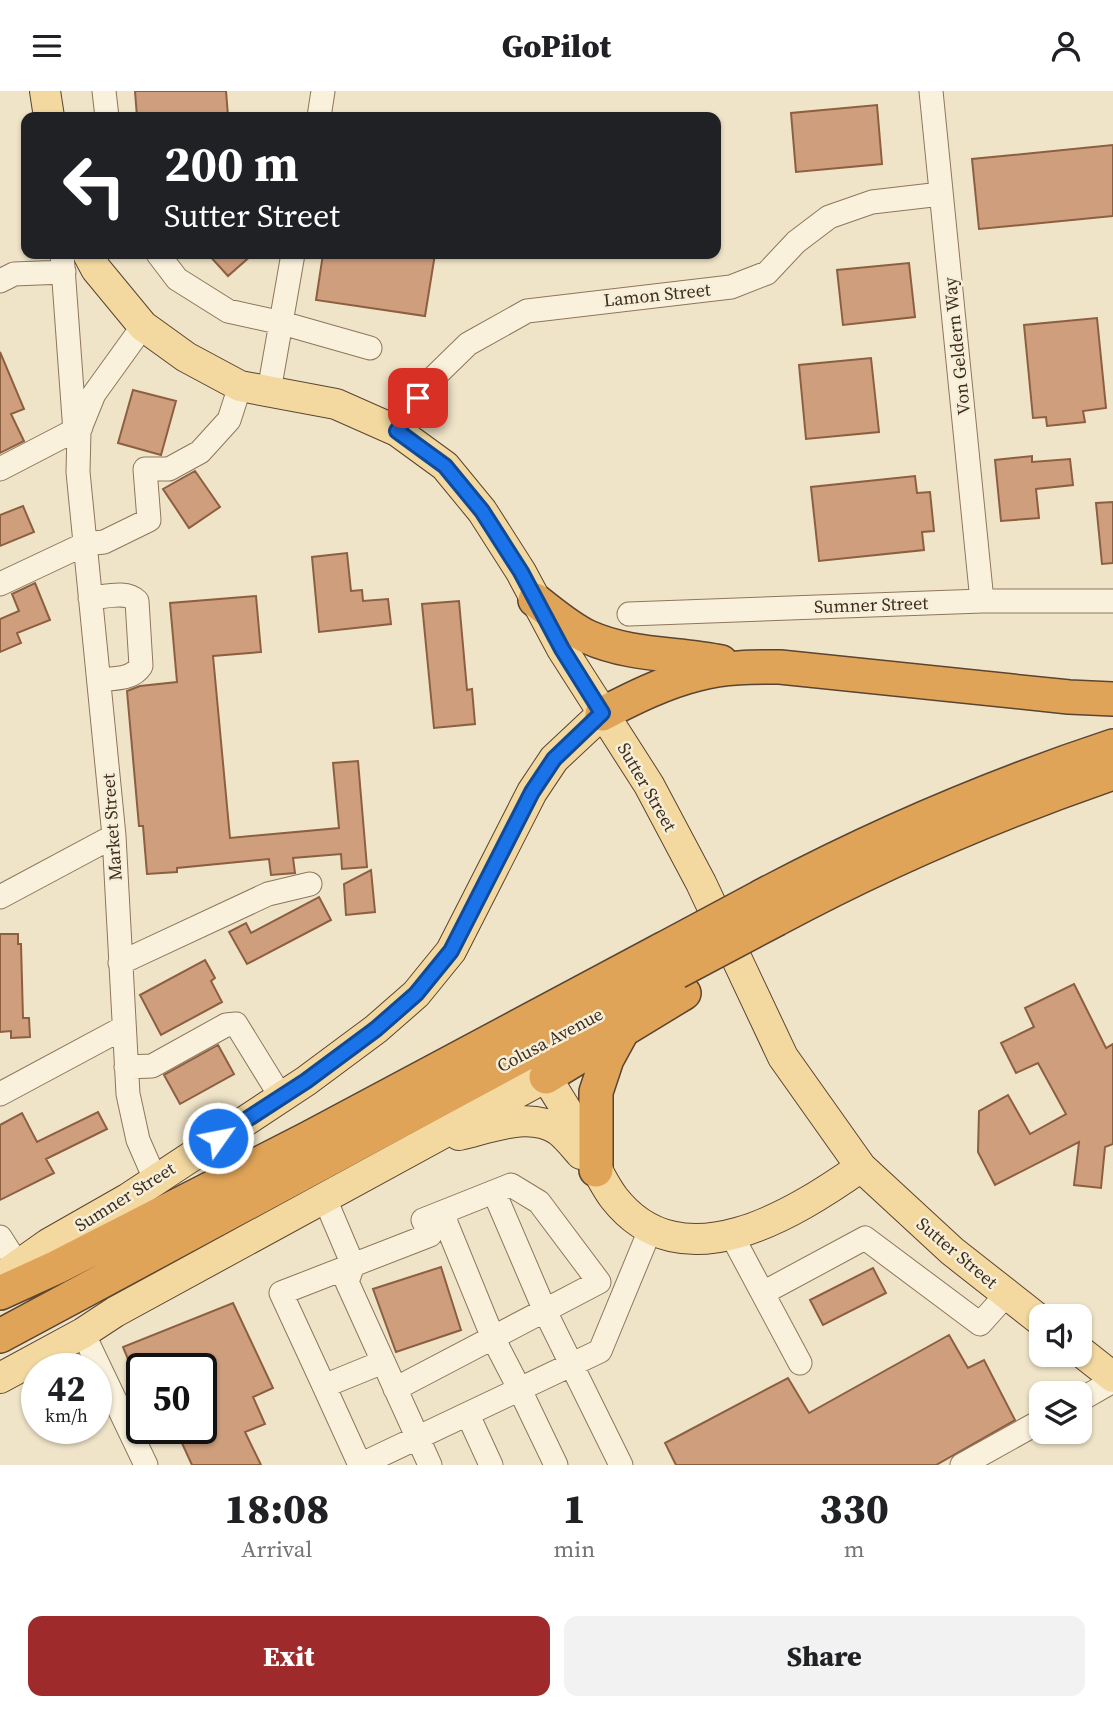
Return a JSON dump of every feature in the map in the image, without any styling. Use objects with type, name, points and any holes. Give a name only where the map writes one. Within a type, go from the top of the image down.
[{"type":"highway","points":[[535,600],[570,627],[605,643],[650,653],[702,658],[744,667]]},
{"type":"highway","points":[[602,713],[645,692],[698,674],[744,667],[780,667],[1055,696],[1113,699]]},
{"type":"highway","name":"Colusa Avenue","points":[[775,915],[848,852],[1028,775],[1113,746]]},
{"type":"highway","name":"Colusa Avenue","points":[[0,1336],[775,915],[1003,813],[1113,773]]},
{"type":"highway","points":[[596,1170],[596,1091],[607,1059],[624,1028],[677,970]]},
{"type":"highway","name":"Colusa Avenue","points":[[0,1293],[57,1267],[296,1145],[677,970]]},
{"type":"highway","points":[[546,1077],[624,1028]]},
{"type":"main road","points":[[45,91],[48,112]]},
{"type":"main road","points":[[91,259],[143,326]]},
{"type":"main road","name":"Sutter Street","points":[[143,326],[187,357],[254,388],[336,404],[397,431],[445,466],[482,511],[521,572],[602,713],[649,785],[701,883],[783,1057],[861,1167],[952,1251],[1029,1311]]},
{"type":"main road","name":"Sumner Street","points":[[9,1271],[48,1244],[96,1218],[281,1097],[376,1029],[416,994],[451,951],[532,792],[554,759],[602,713]]},
{"type":"main road","points":[[546,1077],[614,1198],[650,1230],[676,1238],[704,1239],[755,1228],[813,1200],[861,1167]]},
{"type":"main road","name":"Colusa Avenue","points":[[0,1378],[83,1333],[115,1312],[546,1077]]},
{"type":"main road","points":[[430,1142],[522,1121],[537,1122],[557,1130],[596,1170]]},
{"type":"main road","points":[[1092,1361],[1113,1379]]},
{"type":"street","points":[[104,91],[106,112]]},
{"type":"street","points":[[320,112],[323,91]]},
{"type":"street","name":"Von Geldern Way","points":[[931,91],[982,601]]},
{"type":"street","name":"Lamon Street","points":[[397,431],[429,383],[468,344],[527,311],[731,287],[767,273],[796,242],[829,217],[872,202],[941,194]]},
{"type":"street","points":[[163,259],[177,279],[228,311],[370,348]]},
{"type":"street","points":[[0,585],[85,544],[104,542],[149,520],[145,468],[169,469],[200,452],[254,388],[282,323],[292,259]]},
{"type":"street","points":[[0,281],[14,274],[63,263]]},
{"type":"street","name":"Market Street","points":[[63,263],[78,429],[78,472],[114,836],[126,1066],[132,1117],[138,1140],[155,1179]]},
{"type":"street","name":"Market Street","points":[[78,429],[94,394],[143,326]]},
{"type":"street","points":[[0,469],[78,429]]},
{"type":"street","points":[[90,599],[124,595],[132,596],[137,601],[141,666],[136,673],[128,676],[99,680]]},
{"type":"street","name":"Sumner Street","points":[[629,614],[982,601],[1113,601]]},
{"type":"street","points":[[0,897],[114,836]]},
{"type":"street","points":[[120,963],[268,894],[310,884]]},
{"type":"street","points":[[126,1066],[152,1066],[226,1025],[236,1024],[281,1097]]},
{"type":"street","points":[[0,1094],[123,1028]]},
{"type":"street","points":[[395,1389],[599,1282],[539,1202],[511,1185],[423,1220],[430,1235],[281,1293],[360,1465],[600,1351],[650,1230]]},
{"type":"street","points":[[494,1192],[545,1311],[621,1465]]},
{"type":"street","points":[[325,1199],[353,1265],[346,1282],[430,1465]]},
{"type":"street","points":[[442,1213],[493,1338],[556,1465]]},
{"type":"street","points":[[732,1235],[800,1363]]},
{"type":"street","points":[[0,1237],[9,1271]]},
{"type":"street","points":[[763,1293],[866,1238],[980,1324],[1007,1294]]},
{"type":"street","points":[[83,1333],[146,1465]]},
{"type":"street","points":[[324,1387],[383,1362]]},
{"type":"street","points":[[1092,1392],[1113,1379]]},
{"type":"street","points":[[468,1415],[491,1465]]},
{"type":"street","points":[[962,1465],[1029,1428]]},
{"type":"building","points":[[135,91],[226,91],[228,112],[137,112]]},
{"type":"building","points":[[877,105],[882,164],[796,172],[791,113]]},
{"type":"building","points":[[1113,145],[1113,216],[979,229],[972,159]]},
{"type":"building","points":[[213,259],[247,259],[228,276]]},
{"type":"building","points":[[322,259],[434,259],[425,316],[316,300]]},
{"type":"building","points":[[909,263],[915,317],[843,325],[837,270]]},
{"type":"building","points":[[1097,318],[1106,408],[1083,411],[1085,422],[1047,426],[1046,417],[1033,418],[1024,325]]},
{"type":"building","points":[[0,352],[24,409],[11,414],[24,441],[0,453]]},
{"type":"building","points":[[871,358],[879,432],[806,439],[799,365]]},
{"type":"building","points":[[133,390],[176,401],[161,455],[118,443]]},
{"type":"building","points":[[1032,456],[1032,462],[1070,459],[1073,485],[1036,489],[1039,518],[1001,521],[995,460]]},
{"type":"building","points":[[195,471],[220,507],[189,528],[163,489]]},
{"type":"building","points":[[915,476],[917,493],[930,492],[934,531],[922,532],[924,550],[819,561],[811,487]]},
{"type":"building","points":[[1113,502],[1113,563],[1102,564],[1096,503]]},
{"type":"building","points":[[23,506],[34,532],[0,546],[0,515]]},
{"type":"building","points":[[347,553],[351,591],[362,590],[363,601],[388,599],[391,624],[319,632],[312,557]]},
{"type":"building","points":[[35,583],[50,620],[17,633],[21,643],[0,652],[0,619],[19,611],[12,594]]},
{"type":"building","points":[[256,596],[261,652],[213,656],[230,838],[339,828],[333,763],[358,761],[367,867],[342,869],[341,854],[293,858],[295,873],[271,875],[269,859],[177,868],[177,872],[147,874],[143,826],[139,826],[127,691],[140,686],[177,682],[170,603]]},
{"type":"building","points":[[459,601],[467,690],[472,689],[475,724],[434,728],[422,604]]},
{"type":"building","points":[[371,870],[375,912],[346,915],[344,884]]},
{"type":"building","points":[[319,897],[331,920],[247,964],[229,932],[246,923],[251,933]]},
{"type":"building","points":[[0,934],[18,934],[18,944],[21,944],[23,1018],[29,1018],[30,1037],[11,1038],[11,1031],[0,1032]]},
{"type":"building","points":[[205,960],[215,978],[211,981],[222,1002],[161,1035],[140,995]]},
{"type":"building","points":[[1074,984],[1106,1048],[1113,1044],[1113,1144],[1105,1147],[1101,1188],[1074,1185],[1079,1142],[995,1185],[978,1152],[979,1111],[1008,1095],[1030,1134],[1066,1114],[1038,1063],[1016,1073],[1001,1043],[1034,1027],[1025,1008]]},
{"type":"building","points":[[218,1045],[234,1074],[180,1104],[164,1075]]},
{"type":"building","points":[[98,1112],[107,1129],[46,1159],[54,1173],[0,1200],[0,1125],[22,1113],[37,1142]]},
{"type":"building","points":[[441,1267],[461,1330],[396,1352],[373,1289]]},
{"type":"building","points":[[873,1268],[886,1293],[823,1325],[810,1300]]},
{"type":"building","points":[[233,1303],[273,1388],[253,1397],[265,1424],[245,1432],[261,1465],[192,1465],[182,1444],[217,1444],[217,1353],[126,1354],[123,1347]]},
{"type":"building","points":[[949,1335],[968,1368],[984,1360],[1015,1420],[936,1465],[676,1465],[665,1443],[788,1378],[809,1413]]},
{"type":"route","points":[[218,1138],[306,1081],[376,1029],[416,994],[451,951],[532,792],[554,759],[602,713],[562,649],[521,572],[482,511],[445,466],[397,431],[418,398]]}]
